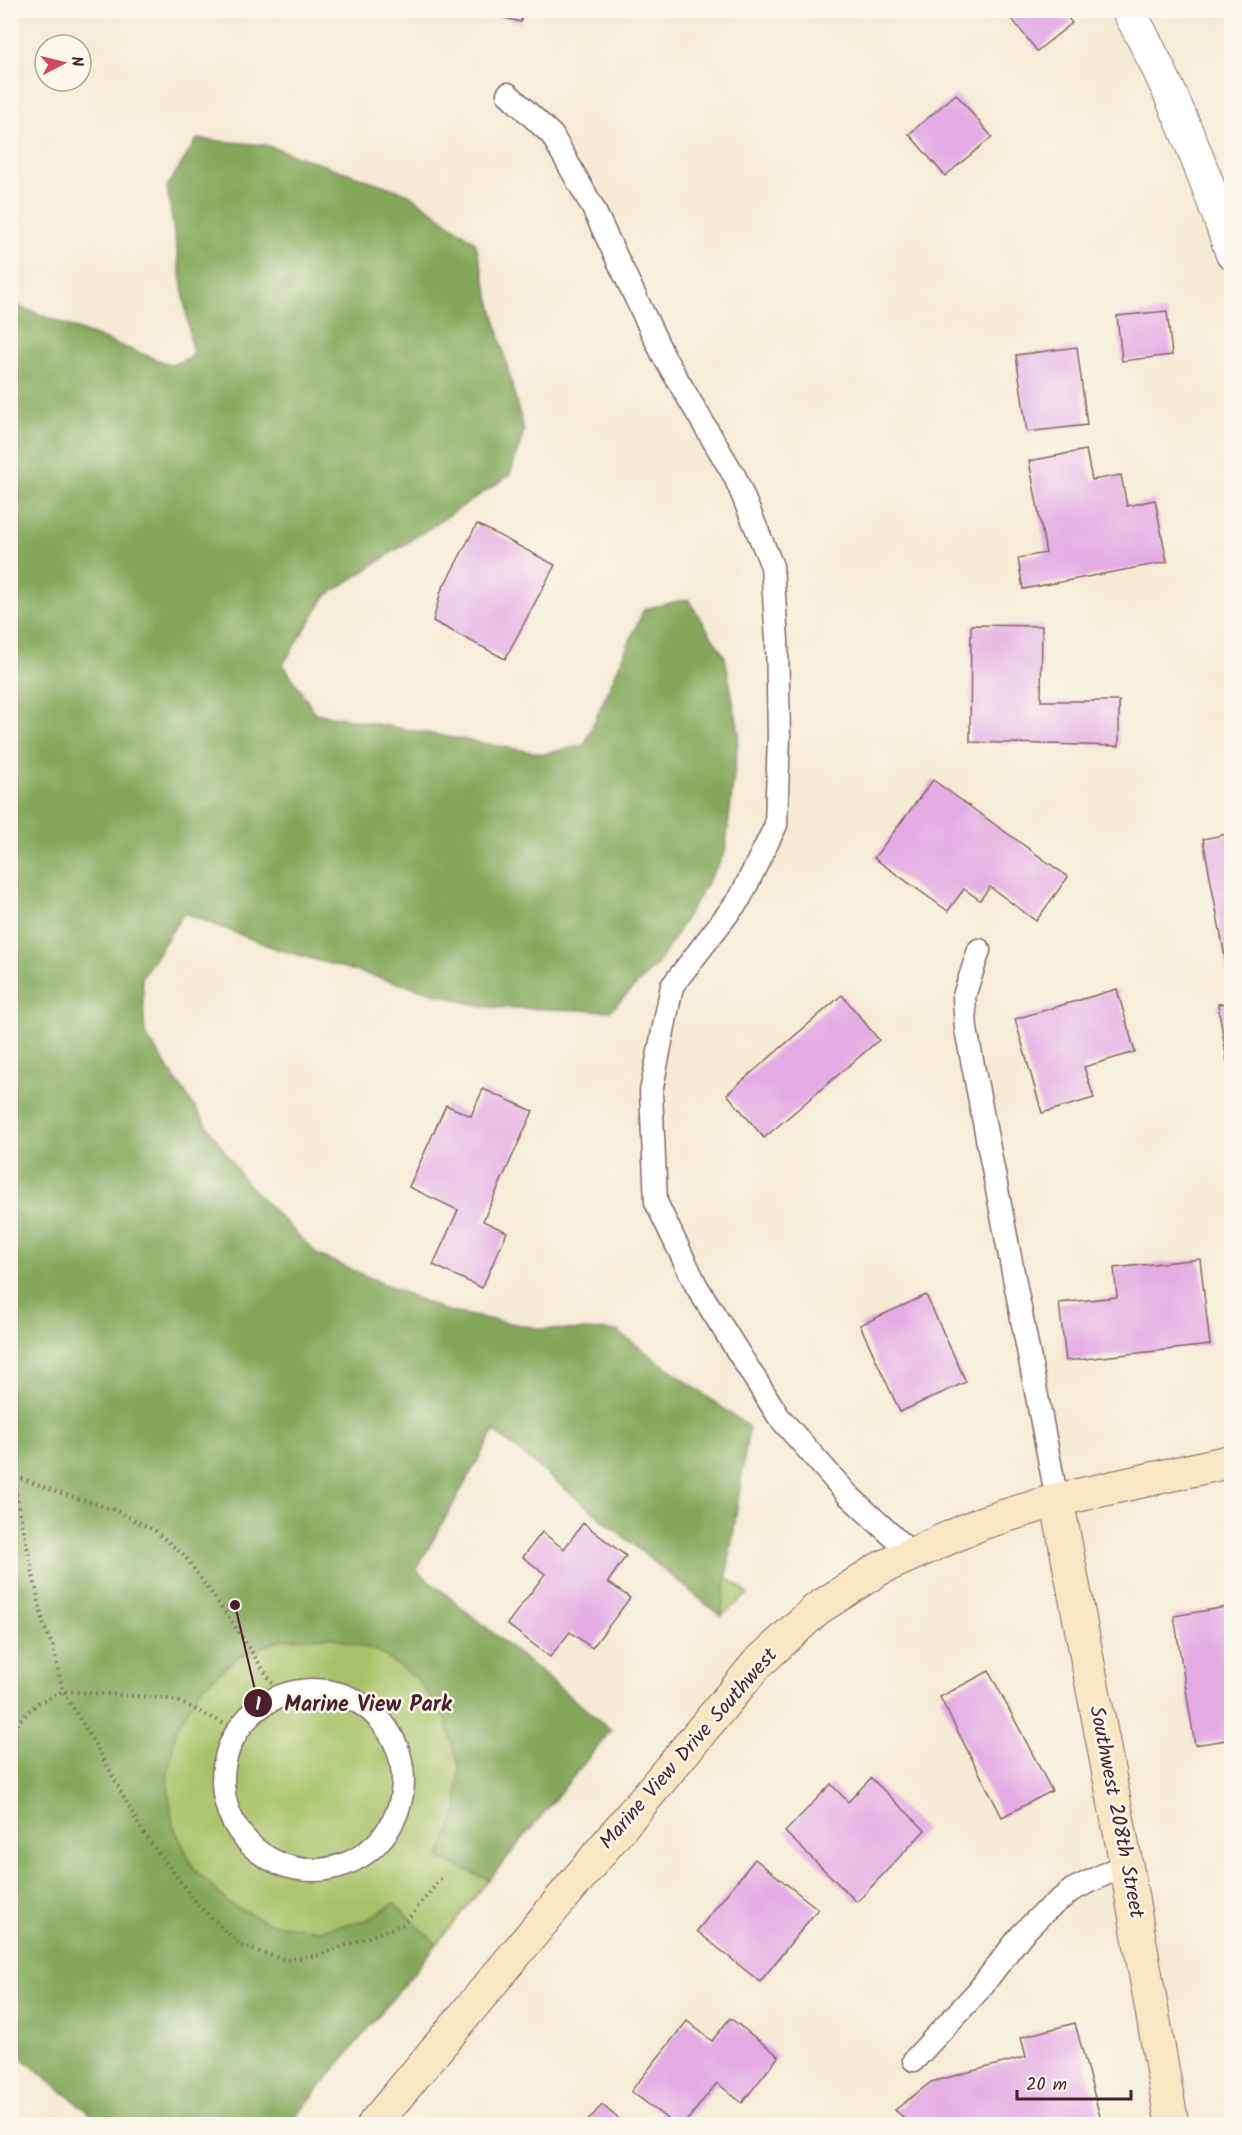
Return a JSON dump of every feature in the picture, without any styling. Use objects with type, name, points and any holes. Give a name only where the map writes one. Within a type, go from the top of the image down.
[{"type":"street","points":[[1128,10],[1150,48],[1212,194],[1232,253]]},
{"type":"street","name":"Marine View Drive Southwest","points":[[374,2124],[757,1664],[818,1609],[879,1569],[982,1523],[1057,1500],[1232,1461]]},
{"type":"street","name":"Southwest 208th Street","points":[[1057,1500],[1126,1864],[1172,2124]]},
{"type":"lane","points":[[508,94],[552,135],[592,206],[664,357],[735,477],[772,566],[777,640],[779,735],[776,825],[740,898],[672,986],[651,1092],[656,1202],[697,1287],[779,1417],[848,1495],[912,1554]]},
{"type":"lane","points":[[979,950],[964,996],[966,1029],[1057,1500]]},
{"type":"lane","points":[[307,1689],[336,1692],[363,1705],[385,1725],[399,1751],[404,1780],[399,1809],[385,1835],[365,1854],[340,1867],[313,1871],[285,1867],[260,1854],[240,1834],[227,1810],[222,1783],[226,1755],[237,1730],[256,1709],[280,1695],[307,1689]]},
{"type":"lane","points":[[914,2060],[978,1991],[1022,1934],[1043,1912],[1072,1890],[1126,1864]]},
{"type":"path","points":[[10,1474],[115,1510],[155,1531],[184,1556],[232,1622],[280,1695]]},
{"type":"path","points":[[10,1484],[16,1495],[44,1626],[53,1647],[63,1691],[101,1754],[142,1831],[198,1905],[241,1946],[285,1960],[320,1955],[404,1924],[442,1877]]},
{"type":"path","points":[[10,1741],[19,1721],[38,1703],[63,1691],[178,1701],[237,1730]]},
{"type":"green space","points":[[197,139],[265,145],[409,194],[475,242],[524,431],[510,475],[326,596],[283,664],[315,713],[544,754],[584,745],[644,609],[688,599],[725,657],[739,732],[725,853],[658,964],[610,1011],[483,1007],[277,949],[184,913],[142,977],[145,1034],[246,1183],[318,1255],[446,1311],[542,1329],[617,1331],[749,1427],[721,1616],[494,1431],[416,1570],[611,1730],[489,1880],[439,1858],[457,1813],[459,1765],[445,1718],[417,1679],[377,1651],[331,1637],[283,1639],[238,1657],[201,1688],[176,1729],[167,1777],[173,1825],[194,1869],[228,1903],[271,1924],[320,1930],[367,1920],[394,1903],[437,1944],[290,2124],[103,2124],[11,2049],[10,303],[171,365],[193,356],[167,187]]},
{"type":"green space","points":[[10,1102],[511,1400],[748,1594],[721,1616],[494,1431],[416,1570],[611,1730],[290,2124],[103,2124],[11,2049]]},
{"type":"building","points":[[471,10],[523,10],[521,22]]},
{"type":"building","points":[[1005,10],[1062,10],[1072,23],[1037,51]]},
{"type":"building","points":[[956,94],[992,137],[945,176],[909,134]]},
{"type":"building","points":[[1167,311],[1172,355],[1122,361],[1117,316]]},
{"type":"building","points":[[1077,347],[1087,425],[1027,432],[1016,355]]},
{"type":"building","points":[[1086,450],[1092,480],[1121,475],[1127,506],[1155,500],[1167,562],[1023,589],[1018,558],[1046,553],[1029,461]]},
{"type":"building","points":[[477,524],[555,565],[505,659],[433,621],[441,591]]},
{"type":"building","points":[[971,625],[1042,626],[1041,701],[1119,701],[1119,746],[970,742]]},
{"type":"building","points":[[933,780],[1068,877],[1036,921],[990,887],[980,900],[964,889],[948,911],[874,858]]},
{"type":"building","points":[[1232,833],[1232,978],[1229,979],[1203,839]]},
{"type":"building","points":[[1117,989],[1135,1052],[1084,1067],[1094,1098],[1042,1113],[1015,1019]]},
{"type":"building","points":[[842,995],[879,1040],[764,1138],[727,1094]]},
{"type":"building","points":[[1232,1002],[1232,1079],[1230,1080],[1218,1004]]},
{"type":"building","points":[[483,1089],[533,1111],[483,1221],[507,1232],[482,1288],[433,1265],[458,1210],[409,1187],[446,1105],[471,1116]]},
{"type":"building","points":[[1200,1259],[1210,1345],[1066,1361],[1059,1303],[1117,1297],[1114,1268]]},
{"type":"building","points":[[926,1295],[966,1382],[900,1412],[860,1325]]},
{"type":"building","points":[[583,1523],[626,1556],[608,1582],[630,1598],[592,1648],[570,1632],[550,1657],[507,1624],[545,1574],[523,1557],[542,1532],[564,1549]]},
{"type":"building","points":[[1232,1606],[1232,1739],[1195,1745],[1174,1616]]},
{"type":"building","points":[[989,1671],[1052,1791],[1002,1817],[940,1697]]},
{"type":"building","points":[[871,1778],[925,1830],[857,1902],[785,1832],[831,1784],[848,1802]]},
{"type":"building","points":[[755,1859],[818,1909],[760,1982],[697,1931]]},
{"type":"building","points":[[730,2018],[779,2056],[742,2103],[717,2083],[684,2124],[674,2124],[631,2091],[687,2021],[712,2041]]},
{"type":"building","points":[[1075,2023],[1102,2124],[991,2124],[990,2122],[911,2124],[895,2110],[931,2082],[1026,2057],[1021,2037]]},
{"type":"building","points":[[602,2105],[625,2124],[585,2124]]},
{"type":"place","name":"Marine View Park","points":[[235,1605]]}]
